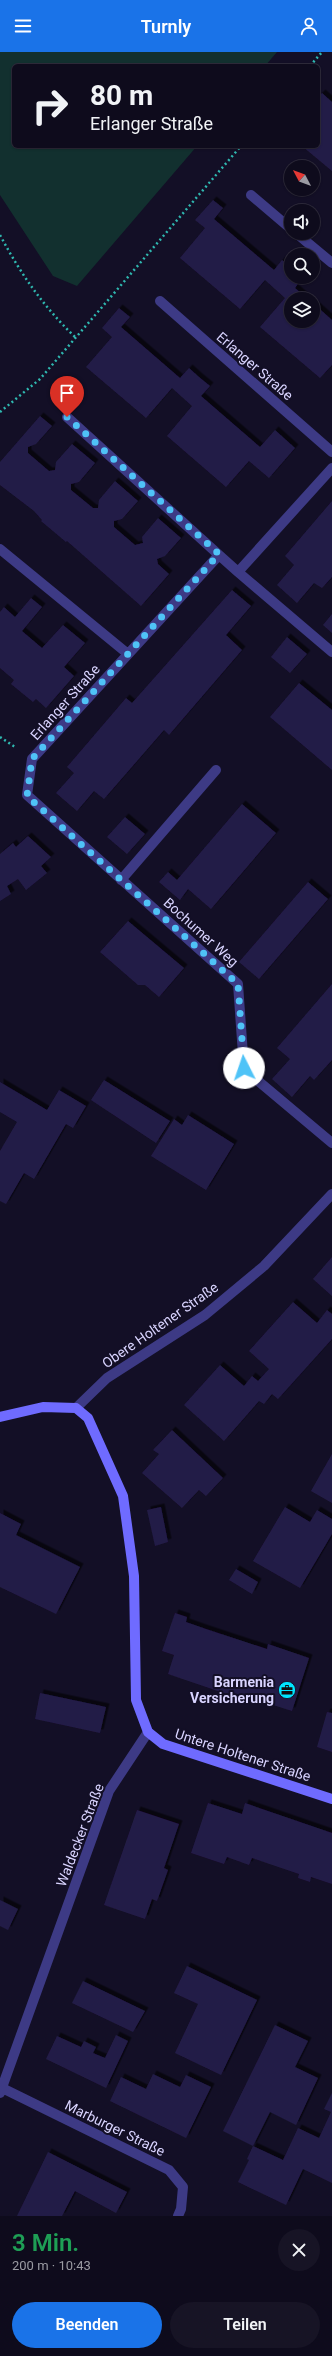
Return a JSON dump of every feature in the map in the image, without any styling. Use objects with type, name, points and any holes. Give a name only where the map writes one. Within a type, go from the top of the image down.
[{"type":"street","points":[[251,195],[284,223]]},
{"type":"street","points":[[304,240],[332,264]]},
{"type":"street","name":"Erlanger Straße","points":[[160,301],[332,452]]},
{"type":"street","points":[[67,417],[238,572],[332,652]]},
{"type":"street","points":[[238,572],[332,468]]},
{"type":"street","points":[[0,549],[128,654]]},
{"type":"street","name":"Erlanger Straße","points":[[27,796],[32,759],[219,554]]},
{"type":"street","points":[[121,880],[216,770]]},
{"type":"street","name":"Bochumer Weg","points":[[27,796],[238,984],[244,1068],[332,1143]]},
{"type":"street","name":"Obere Holtener Straße","points":[[76,1408],[107,1378],[205,1315],[264,1266],[332,1194]]},
{"type":"street","points":[[0,1416],[43,1407],[76,1408],[88,1418],[123,1496],[134,1576],[136,1700],[148,1732]]},
{"type":"street","name":"Untere Holtener Straße","points":[[148,1732],[163,1744],[332,1799]]},
{"type":"street","name":"Waldecker Straße","points":[[1,2090],[109,1791],[148,1732]]},
{"type":"street","name":"Marburger Straße","points":[[1,2090],[169,2170],[183,2186],[181,2209],[178,2216]]},
{"type":"path","points":[[312,64],[322,52]]},
{"type":"path","points":[[0,412],[40,379],[239,148]]},
{"type":"path","points":[[0,235],[18,269],[49,312],[76,338]]},
{"type":"green space","points":[[0,52],[277,52],[267,64],[12,64],[12,148],[195,148],[77,286],[53,276],[0,195]]},
{"type":"building","points":[[322,93],[332,102],[332,171],[304,148],[320,148],[320,95]]},
{"type":"building","points":[[213,200],[223,208],[214,219],[274,270],[282,260],[284,262],[284,284],[298,284],[295,288],[300,292],[284,292],[284,297],[265,280],[240,309],[180,258],[205,228],[195,220]]},
{"type":"building","points":[[284,299],[284,328],[320,328],[320,309],[332,320],[332,365],[320,378],[260,327]]},
{"type":"building","points":[[119,308],[130,317],[121,327],[180,378],[189,368],[210,386],[201,396],[260,447],[275,430],[295,448],[269,478],[249,461],[226,487],[167,436],[192,406],[172,388],[146,418],[86,367],[112,337],[102,328]]},
{"type":"building","points":[[40,416],[52,426],[36,444],[28,447],[28,453],[49,471],[55,470],[56,462],[72,444],[95,463],[79,482],[71,484],[71,490],[93,508],[98,508],[99,500],[115,481],[138,501],[122,519],[114,521],[114,527],[135,545],[143,543],[142,537],[158,518],[181,538],[165,556],[157,559],[158,564],[169,574],[141,606],[67,541],[66,542],[41,521],[42,520],[34,511],[0,485],[0,462]]},
{"type":"building","points":[[332,501],[332,577],[322,588],[314,583],[297,603],[277,585],[294,565],[285,556]]},
{"type":"building","points":[[232,590],[251,606],[226,635],[242,650],[169,735],[164,730],[104,799],[94,791],[77,811],[56,793],[74,773],[67,767],[126,698],[132,703]]},
{"type":"building","points":[[31,598],[42,607],[22,631],[42,648],[63,625],[85,643],[64,667],[74,676],[46,708],[36,699],[33,702],[11,684],[14,680],[0,668],[0,612],[4,607],[15,617]]},
{"type":"building","points":[[332,614],[332,633],[323,625]]},
{"type":"building","points":[[287,637],[307,654],[290,673],[271,657]]},
{"type":"building","points":[[299,683],[332,710],[332,770],[270,717]]},
{"type":"building","points":[[242,804],[276,833],[211,909],[188,889],[180,900],[159,882],[168,872],[177,880]]},
{"type":"building","points":[[125,817],[145,834],[127,854],[107,837]]},
{"type":"building","points":[[28,836],[51,857],[41,866],[47,873],[26,890],[18,879],[7,886],[11,894],[0,901],[0,854],[13,843],[16,847]]},
{"type":"building","points":[[308,882],[328,899],[259,979],[239,962]]},
{"type":"building","points":[[128,921],[184,968],[159,997],[145,985],[138,985],[100,952]]},
{"type":"building","points":[[332,984],[332,1060],[314,1080],[310,1076],[292,1097],[272,1079],[290,1059],[277,1048]]},
{"type":"building","points":[[104,1080],[170,1121],[156,1143],[91,1100]]},
{"type":"building","points":[[0,1082],[47,1110],[59,1090],[86,1106],[73,1128],[66,1124],[34,1179],[24,1173],[6,1204],[0,1201],[0,1151],[17,1122],[0,1112]]},
{"type":"building","points":[[188,1115],[234,1144],[206,1190],[151,1156],[174,1119],[182,1125]]},
{"type":"building","points":[[332,1257],[332,1296],[313,1279]]},
{"type":"building","points":[[293,1302],[317,1323],[327,1310],[332,1314],[332,1339],[278,1399],[272,1394],[264,1404],[259,1401],[224,1441],[184,1405],[220,1365],[244,1386],[252,1376],[258,1381],[269,1369],[249,1351]]},
{"type":"building","points":[[172,1430],[223,1478],[206,1496],[199,1490],[182,1508],[142,1473],[159,1454],[153,1450]]},
{"type":"building","points":[[332,1454],[332,1503],[311,1491]]},
{"type":"building","points":[[161,1507],[168,1542],[155,1546],[147,1510]]},
{"type":"building","points":[[285,1507],[310,1522],[317,1510],[332,1519],[332,1534],[300,1588],[253,1561]]},
{"type":"building","points":[[0,1513],[21,1524],[16,1535],[80,1567],[56,1614],[0,1587]]},
{"type":"building","points":[[236,1569],[258,1582],[252,1594],[229,1580]]},
{"type":"building","points":[[175,1613],[187,1617],[186,1622],[206,1629],[267,1649],[268,1644],[309,1658],[292,1711],[251,1698],[250,1702],[168,1674],[174,1655],[162,1651]]},
{"type":"building","points":[[40,1693],[106,1707],[100,1733],[35,1719]]},
{"type":"building","points":[[327,1712],[332,1713],[332,1752],[317,1747]]},
{"type":"building","points":[[208,1803],[242,1814],[245,1803],[332,1833],[332,1884],[311,1877],[310,1882],[298,1878],[299,1874],[252,1858],[249,1865],[227,1857],[224,1864],[191,1853]]},
{"type":"building","points":[[137,1810],[179,1824],[164,1868],[168,1870],[157,1901],[152,1899],[145,1919],[104,1905]]},
{"type":"building","points":[[0,1900],[18,1909],[8,1930],[0,1926]]},
{"type":"building","points":[[187,1966],[257,2000],[221,2075],[175,2053],[198,2004],[174,1993]]},
{"type":"building","points":[[83,1981],[145,2011],[133,2032],[72,2003]]},
{"type":"building","points":[[275,2025],[308,2041],[295,2067],[318,2078],[296,2125],[270,2112],[253,2146],[223,2131]]},
{"type":"building","points":[[116,2035],[128,2041],[106,2088],[46,2059],[57,2036],[81,2047],[84,2041],[96,2047],[93,2053],[105,2058]]},
{"type":"building","points":[[153,2074],[180,2087],[186,2075],[211,2087],[186,2138],[110,2101],[121,2077],[146,2089]]},
{"type":"building","points":[[332,2093],[332,2183],[303,2169],[286,2205],[238,2182],[249,2160],[247,2159],[253,2146],[283,2160],[298,2128],[319,2138],[331,2112],[324,2109]]},
{"type":"building","points":[[48,2152],[127,2192],[116,2213],[75,2191],[62,2216],[17,2216]]},
{"type":"place","name":"Barmenia Versicherung","points":[[287,1690]]},
{"type":"route","points":[[67,417],[219,554],[32,759],[27,796],[238,984],[244,1068]]}]
